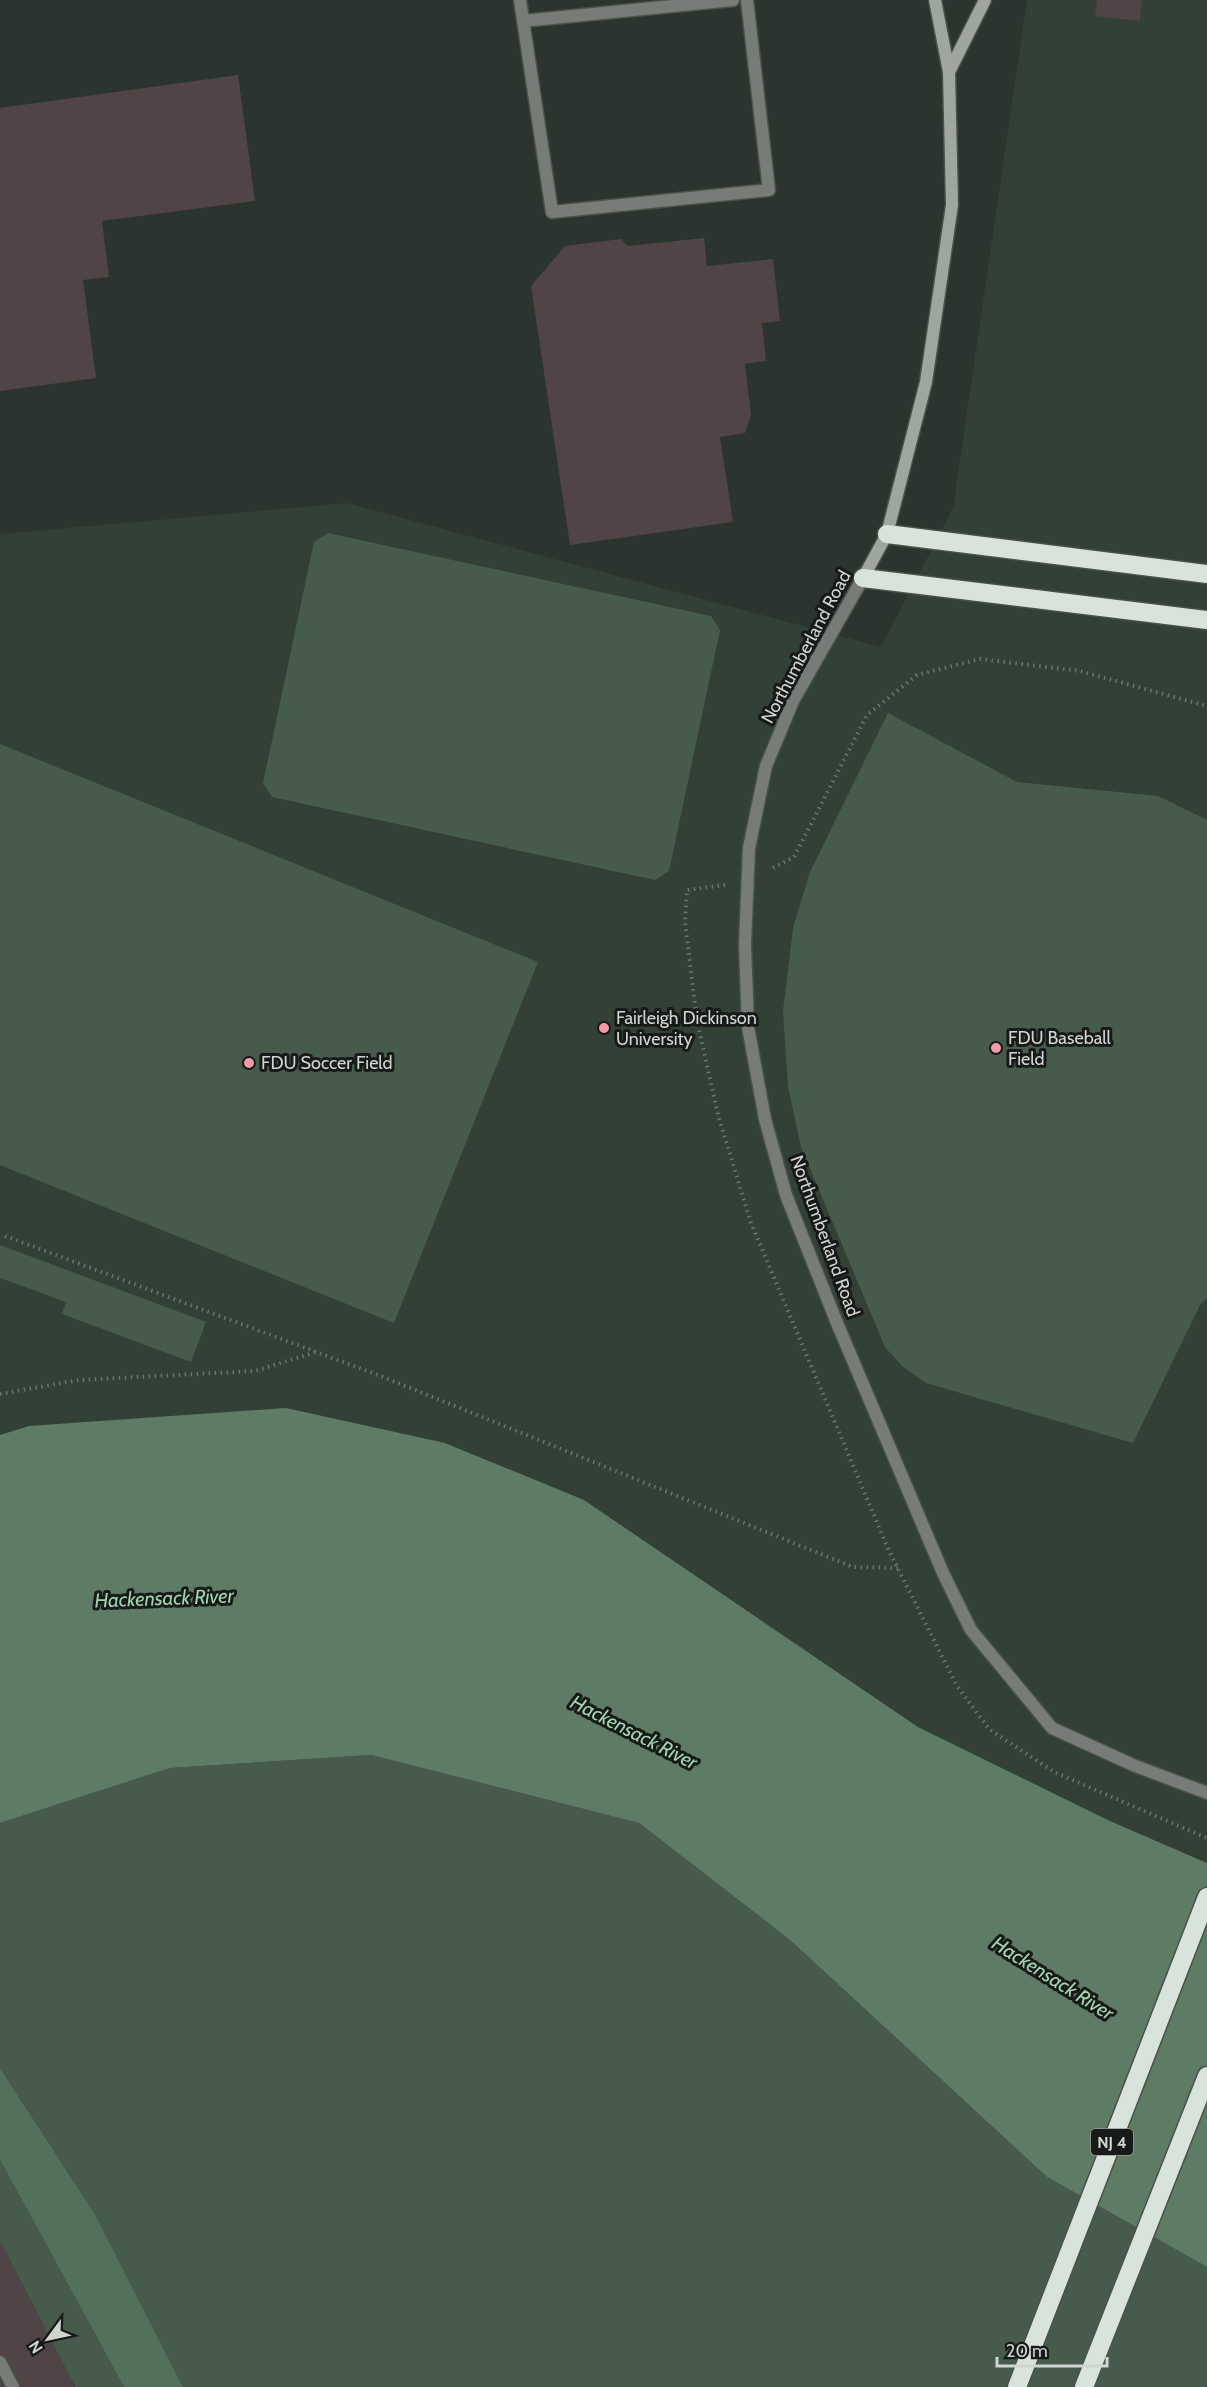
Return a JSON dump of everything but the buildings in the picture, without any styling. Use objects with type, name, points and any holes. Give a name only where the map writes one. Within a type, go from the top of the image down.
[{"type":"highway","points":[[888,534],[1207,574]]},
{"type":"highway","points":[[863,578],[1207,620]]},
{"type":"highway","name":"NJ 4","points":[[1017,2387],[1207,1897]]},
{"type":"highway","points":[[1084,2387],[1207,2076]]},
{"type":"main road","name":"Northumberland Road","points":[[863,578],[888,534],[926,382],[952,205],[949,72],[935,0]]},
{"type":"main road","points":[[949,72],[985,0]]},
{"type":"street","points":[[520,0],[552,212],[769,190],[747,0]]},
{"type":"street","points":[[523,21],[733,0]]},
{"type":"street","name":"Northumberland Road","points":[[863,578],[794,701],[766,766],[749,848],[745,944],[748,1027],[765,1119],[786,1195],[841,1334],[943,1573],[971,1630],[1052,1728],[1133,1765],[1207,1793]]},
{"type":"street","points":[[0,2362],[13,2387]]},
{"type":"path","points":[[1207,706],[1080,671],[980,658],[917,675],[867,715],[794,857],[747,882],[687,890],[686,922],[704,1053],[718,1116],[751,1223],[897,1568],[957,1686],[989,1729],[1054,1772],[1207,1838]]},
{"type":"path","points":[[5,1236],[317,1352],[854,1567],[897,1568]]},
{"type":"path","points":[[0,1394],[79,1380],[255,1371],[317,1352]]},
{"type":"shaded area","name":"Fairleigh Dickinson University","points":[[1027,0],[1207,0],[1207,1863],[1110,1821],[918,1727],[584,1500],[29,1426],[0,1435],[0,534],[347,503],[881,647],[953,508]]},
{"type":"shaded area","points":[[328,533],[711,616],[720,630],[669,871],[655,880],[272,797],[263,783],[314,542]]},
{"type":"shaded area","name":"FDU Baseball Field","points":[[888,713],[1017,782],[1158,796],[1207,820],[1207,1298],[1200,1305],[1133,1443],[926,1383],[902,1366],[885,1347],[801,1147],[788,1086],[783,1011],[793,928],[810,872]]},
{"type":"shaded area","name":"FDU Soccer Field","points":[[0,744],[538,962],[394,1323],[0,1165]]},
{"type":"shaded area","points":[[0,1245],[206,1322],[191,1362],[62,1314],[66,1302],[0,1278]]},
{"type":"shaded area","points":[[371,1755],[639,1823],[790,1940],[1047,2177],[1207,2267],[1207,2387],[183,2387],[95,2214],[0,2068],[0,1823],[170,1768]]},
{"type":"shaded area","points":[[0,2068],[95,2214],[183,2387],[124,2387],[0,2160]]},
{"type":"shaded area","points":[[0,2160],[124,2387],[75,2387],[0,2241]]},
{"type":"water","name":"Hackensack River","points":[[286,1408],[445,1443],[584,1500],[918,1727],[1110,1821],[1207,1863],[1207,2267],[1047,2177],[790,1940],[639,1823],[371,1755],[170,1768],[0,1823],[0,1435],[29,1426]]},
{"type":"place","name":"Fairleigh Dickinson University","points":[[604,1028]]},
{"type":"place","name":"FDU Baseball Field","points":[[996,1048]]},
{"type":"place","name":"FDU Soccer Field","points":[[249,1063]]}]
